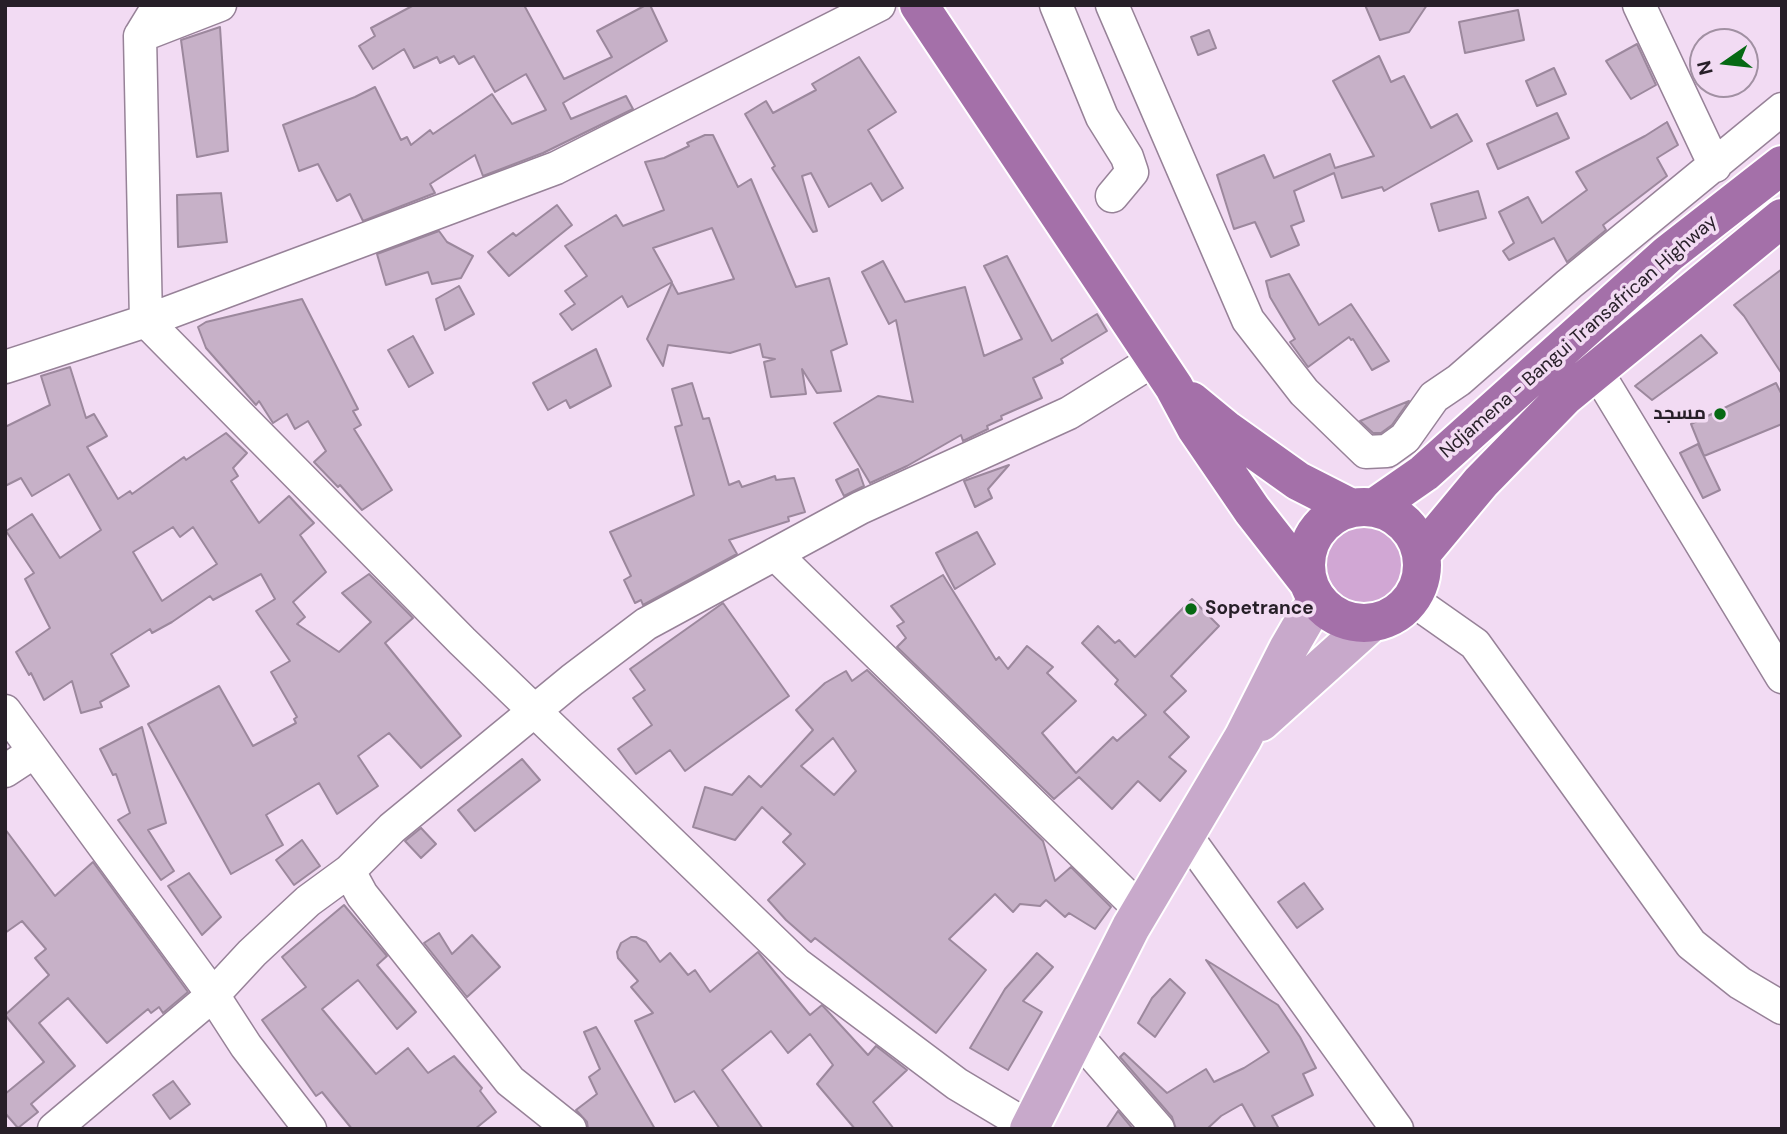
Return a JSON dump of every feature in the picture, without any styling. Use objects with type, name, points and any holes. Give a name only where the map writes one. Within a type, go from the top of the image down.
[{"type":"highway","points":[[919,5],[1164,373],[1196,428],[1252,510],[1328,610],[1356,623],[1387,619],[1400,611],[1419,585],[1422,570],[1421,554],[1415,537],[1405,524],[1392,513],[1363,507],[1298,481],[1225,429],[1164,373]]},
{"type":"highway","name":"Ndjamena - Bangui Transafrican Highway","points":[[1363,507],[1424,473],[1668,254],[1782,165]]},
{"type":"highway","name":"Ndjamena - Bangui Transafrican Highway","points":[[1421,554],[1481,481],[1564,396],[1782,218]]},
{"type":"highway","points":[[1313,591],[1306,564],[1309,545],[1319,528],[1333,515],[1363,507]]},
{"type":"main road","points":[[1029,1128],[1141,910],[1243,738],[1288,649],[1313,591]]},
{"type":"main road","points":[[1243,738],[1371,623]]},
{"type":"street","points":[[159,5],[141,37],[146,321],[462,641],[797,964],[957,1084],[1029,1128]]},
{"type":"street","points":[[141,37],[220,5]]},
{"type":"street","points":[[5,367],[146,321],[556,168],[878,5]]},
{"type":"street","points":[[1056,5],[1102,117],[1127,157],[1132,172],[1112,195]]},
{"type":"street","points":[[1112,5],[1248,320],[1304,392],[1366,452],[1387,451],[1405,438],[1434,397],[1458,380],[1569,284],[1782,109]]},
{"type":"street","points":[[1639,5],[1715,166]]},
{"type":"street","points":[[1596,370],[1782,677]]},
{"type":"street","points":[[54,1129],[213,995],[252,953],[308,901],[349,871],[392,828],[534,710],[646,625],[872,502],[1069,412],[1164,373]]},
{"type":"street","points":[[775,554],[1141,910]]},
{"type":"street","points":[[1411,599],[1475,644],[1691,944],[1740,983],[1782,1008]]},
{"type":"street","points":[[5,711],[213,995],[246,1046],[310,1129]]},
{"type":"street","points":[[5,771],[34,752]]},
{"type":"street","points":[[1185,834],[1397,1129]]},
{"type":"street","points":[[349,871],[362,895],[510,1081],[570,1129]]},
{"type":"street","points":[[1076,1035],[1158,1129]]},
{"type":"shaded area","points":[[1367,519],[1385,523],[1399,533],[1409,547],[1413,565],[1409,583],[1399,597],[1385,607],[1367,611],[1349,607],[1335,597],[1325,583],[1321,565],[1325,547],[1335,533],[1349,523]]},
{"type":"building","points":[[414,5],[524,5],[564,79],[612,57],[597,31],[646,5],[650,5],[667,41],[563,103],[571,119],[626,96],[633,109],[543,153],[483,176],[475,155],[430,184],[435,193],[363,221],[350,194],[337,201],[318,164],[299,171],[283,125],[375,87],[401,140],[407,137],[411,145],[430,130],[433,134],[492,94],[512,124],[546,110],[526,74],[495,92],[474,56],[459,64],[454,56],[440,63],[437,57],[414,68],[404,49],[373,69],[359,46],[375,36],[371,28]]},
{"type":"building","points":[[1365,5],[1427,5],[1409,32],[1380,40]]},
{"type":"building","points":[[1518,10],[1524,40],[1465,53],[1459,22]]},
{"type":"building","points":[[220,27],[228,151],[197,157],[181,40]]},
{"type":"building","points":[[1209,30],[1216,48],[1198,55],[1191,37]]},
{"type":"building","points":[[1637,44],[1656,85],[1631,99],[1606,61]]},
{"type":"building","points":[[1379,56],[1391,82],[1404,76],[1431,128],[1457,114],[1472,141],[1384,191],[1382,187],[1342,198],[1334,173],[1294,191],[1304,221],[1291,226],[1299,245],[1271,257],[1255,222],[1234,229],[1217,175],[1264,155],[1274,178],[1330,154],[1335,168],[1374,156],[1333,81]]},
{"type":"building","points":[[859,57],[896,112],[868,130],[903,188],[882,201],[871,183],[829,207],[811,173],[802,176],[817,231],[813,232],[772,168],[775,166],[745,114],[766,101],[773,113],[816,90],[812,84]]},
{"type":"building","points":[[1554,68],[1566,94],[1537,106],[1526,81]]},
{"type":"building","points":[[1557,113],[1569,138],[1498,169],[1487,144]]},
{"type":"building","points":[[1667,122],[1678,145],[1657,158],[1667,176],[1603,225],[1606,230],[1567,262],[1554,238],[1509,260],[1503,251],[1514,243],[1499,212],[1528,197],[1542,223],[1587,190],[1576,172]]},
{"type":"building","points":[[705,135],[713,135],[738,187],[751,179],[796,287],[829,278],[847,344],[831,351],[841,391],[817,393],[802,369],[806,394],[771,397],[764,362],[775,359],[763,357],[760,344],[730,353],[668,345],[663,366],[647,339],[672,283],[678,294],[734,279],[712,228],[653,248],[672,282],[628,307],[622,296],[572,330],[560,314],[575,304],[565,291],[587,276],[565,246],[616,215],[623,226],[664,210],[645,162],[664,158]]},
{"type":"building","points":[[1478,191],[1486,218],[1439,231],[1431,204]]},
{"type":"building","points":[[221,193],[227,242],[178,247],[177,195]]},
{"type":"building","points":[[557,205],[572,225],[509,276],[488,252],[513,233],[516,236]]},
{"type":"building","points":[[439,231],[447,242],[473,256],[461,278],[432,284],[428,272],[386,285],[377,254]]},
{"type":"building","points":[[1007,256],[1052,341],[1097,314],[1107,331],[1061,359],[1063,363],[1033,378],[1042,398],[1001,416],[1002,419],[987,426],[988,429],[963,441],[961,435],[907,466],[870,483],[834,423],[878,396],[913,402],[896,320],[889,324],[862,272],[883,261],[905,302],[965,287],[984,356],[1022,339],[984,266]]},
{"type":"building","points":[[1782,269],[1782,374],[1734,305]]},
{"type":"building","points":[[1289,274],[1319,325],[1351,304],[1389,361],[1372,370],[1353,339],[1349,337],[1308,367],[1290,342],[1295,339],[1270,297],[1266,281]]},
{"type":"building","points":[[459,286],[474,314],[445,330],[436,299]]},
{"type":"building","points":[[302,299],[358,409],[353,411],[361,425],[354,429],[392,490],[362,510],[340,485],[338,487],[314,462],[326,451],[308,421],[295,429],[287,414],[273,423],[259,401],[256,405],[206,348],[198,327],[206,322]]},
{"type":"building","points":[[1701,335],[1717,353],[1652,400],[1635,386]]},
{"type":"building","points":[[413,336],[433,373],[409,387],[388,350]]},
{"type":"building","points":[[596,349],[611,386],[570,408],[566,400],[548,410],[533,383]]},
{"type":"building","points":[[70,367],[86,418],[94,414],[107,436],[87,447],[118,499],[130,491],[132,494],[184,457],[186,460],[226,433],[247,453],[233,468],[238,476],[231,481],[259,523],[289,496],[314,523],[300,535],[326,572],[293,602],[305,617],[297,624],[339,652],[371,622],[342,593],[369,574],[413,618],[385,643],[461,736],[421,768],[389,733],[358,756],[378,786],[337,814],[319,783],[266,815],[283,845],[231,874],[148,724],[219,686],[253,746],[296,723],[294,719],[297,717],[271,672],[290,661],[256,611],[275,599],[261,574],[213,600],[210,596],[152,633],[150,629],[111,654],[129,686],[100,702],[102,707],[81,713],[72,681],[44,700],[31,673],[29,675],[16,652],[50,628],[25,579],[34,573],[6,531],[32,514],[60,558],[101,530],[69,474],[32,496],[21,478],[5,486],[5,427],[50,405],[41,376]],"holes":[[[173,527],[180,537],[193,527],[217,564],[162,601],[133,552]]]},
{"type":"building","points":[[692,383],[703,419],[709,418],[729,485],[739,481],[742,487],[775,476],[776,480],[794,478],[805,512],[788,517],[789,521],[729,540],[737,554],[643,605],[641,600],[635,603],[624,580],[631,576],[610,532],[694,495],[675,427],[682,425],[672,389]]},
{"type":"building","points":[[1776,383],[1782,395],[1782,424],[1704,456],[1691,424]]},
{"type":"building","points":[[1409,401],[1392,425],[1381,433],[1373,433],[1360,421]]},
{"type":"building","points":[[1698,444],[1720,490],[1703,498],[1680,453]]},
{"type":"building","points":[[1009,465],[988,489],[992,498],[975,507],[964,481]]},
{"type":"building","points":[[858,469],[864,486],[844,496],[836,480]]},
{"type":"building","points":[[977,532],[995,564],[955,589],[936,553]]},
{"type":"building","points":[[943,575],[996,660],[999,657],[1008,669],[1027,646],[1053,667],[1047,673],[1076,701],[1042,733],[1076,773],[1113,737],[1117,741],[1146,715],[1115,684],[1118,680],[1082,643],[1098,626],[1115,643],[1119,640],[1135,657],[1192,599],[1219,626],[1171,676],[1186,691],[1164,712],[1189,737],[1169,757],[1186,771],[1160,801],[1138,781],[1112,809],[1079,777],[1054,799],[897,647],[906,638],[897,626],[904,622],[891,606]]},
{"type":"building","points":[[723,603],[789,696],[685,771],[670,750],[636,774],[618,749],[652,725],[633,698],[645,690],[630,669]]},
{"type":"building","points":[[867,670],[1043,841],[1055,881],[1071,867],[1111,907],[1095,929],[1069,913],[1065,917],[1046,900],[1040,906],[1020,904],[1013,912],[995,894],[949,939],[986,970],[936,1033],[815,938],[811,942],[768,900],[805,864],[783,842],[791,834],[762,807],[735,840],[693,827],[705,787],[732,795],[749,776],[761,787],[813,730],[796,710],[825,683],[846,671],[852,681]],"holes":[[[833,738],[856,771],[834,795],[801,766]]]},
{"type":"building","points":[[142,727],[166,823],[148,830],[174,871],[161,880],[118,820],[130,813],[116,774],[113,775],[100,749]]},
{"type":"building","points":[[522,759],[540,780],[475,831],[458,810]]},
{"type":"building","points":[[421,828],[436,844],[421,858],[405,841]]},
{"type":"building","points":[[5,829],[55,896],[93,862],[188,992],[163,1013],[159,1007],[151,1013],[148,1009],[107,1043],[68,998],[39,1023],[75,1066],[31,1104],[38,1112],[18,1128],[5,1113],[5,1094],[44,1062],[5,1015],[49,975],[35,958],[46,949],[22,921],[5,933]]},
{"type":"building","points":[[302,840],[320,866],[294,885],[276,860]]},
{"type":"building","points":[[189,873],[221,917],[202,935],[168,886]]},
{"type":"building","points":[[1304,883],[1323,909],[1297,928],[1278,902]]},
{"type":"building","points":[[344,905],[387,956],[377,965],[416,1012],[397,1029],[358,980],[322,1009],[376,1074],[408,1048],[428,1073],[454,1056],[482,1088],[480,1091],[496,1112],[475,1129],[352,1129],[322,1092],[316,1096],[262,1020],[306,987],[282,957]]},
{"type":"building","points":[[439,933],[452,954],[472,935],[500,967],[467,997],[424,943]]},
{"type":"building","points":[[631,937],[646,942],[660,962],[670,953],[688,975],[695,970],[710,992],[758,952],[810,1015],[822,1005],[868,1055],[876,1046],[907,1070],[873,1102],[894,1129],[855,1129],[817,1084],[833,1065],[810,1034],[788,1053],[771,1031],[722,1070],[763,1129],[720,1129],[694,1091],[675,1102],[635,1021],[653,1013],[631,987],[638,981],[618,958],[617,952],[621,943]]},
{"type":"building","points":[[1037,953],[1053,967],[1023,1001],[1042,1012],[1008,1070],[970,1048],[1005,989]]},
{"type":"building","points":[[1206,960],[1278,1005],[1300,1037],[1316,1068],[1303,1074],[1313,1095],[1272,1116],[1279,1129],[1256,1129],[1242,1104],[1221,1116],[1207,1129],[1176,1129],[1172,1117],[1120,1057],[1124,1053],[1167,1093],[1206,1069],[1214,1082],[1269,1052]]},
{"type":"building","points":[[1170,979],[1185,993],[1155,1037],[1138,1023],[1152,998]]},
{"type":"building","points":[[596,1027],[655,1129],[588,1129],[587,1122],[576,1110],[597,1094],[589,1077],[600,1069],[584,1032]]},
{"type":"building","points":[[173,1081],[190,1104],[170,1119],[153,1095]]},
{"type":"building","points":[[1118,1111],[1133,1129],[1106,1129]]},
{"type":"place","name":"مسجد","points":[[1720,414]]},
{"type":"place","name":"Sopetrance","points":[[1191,609]]}]
